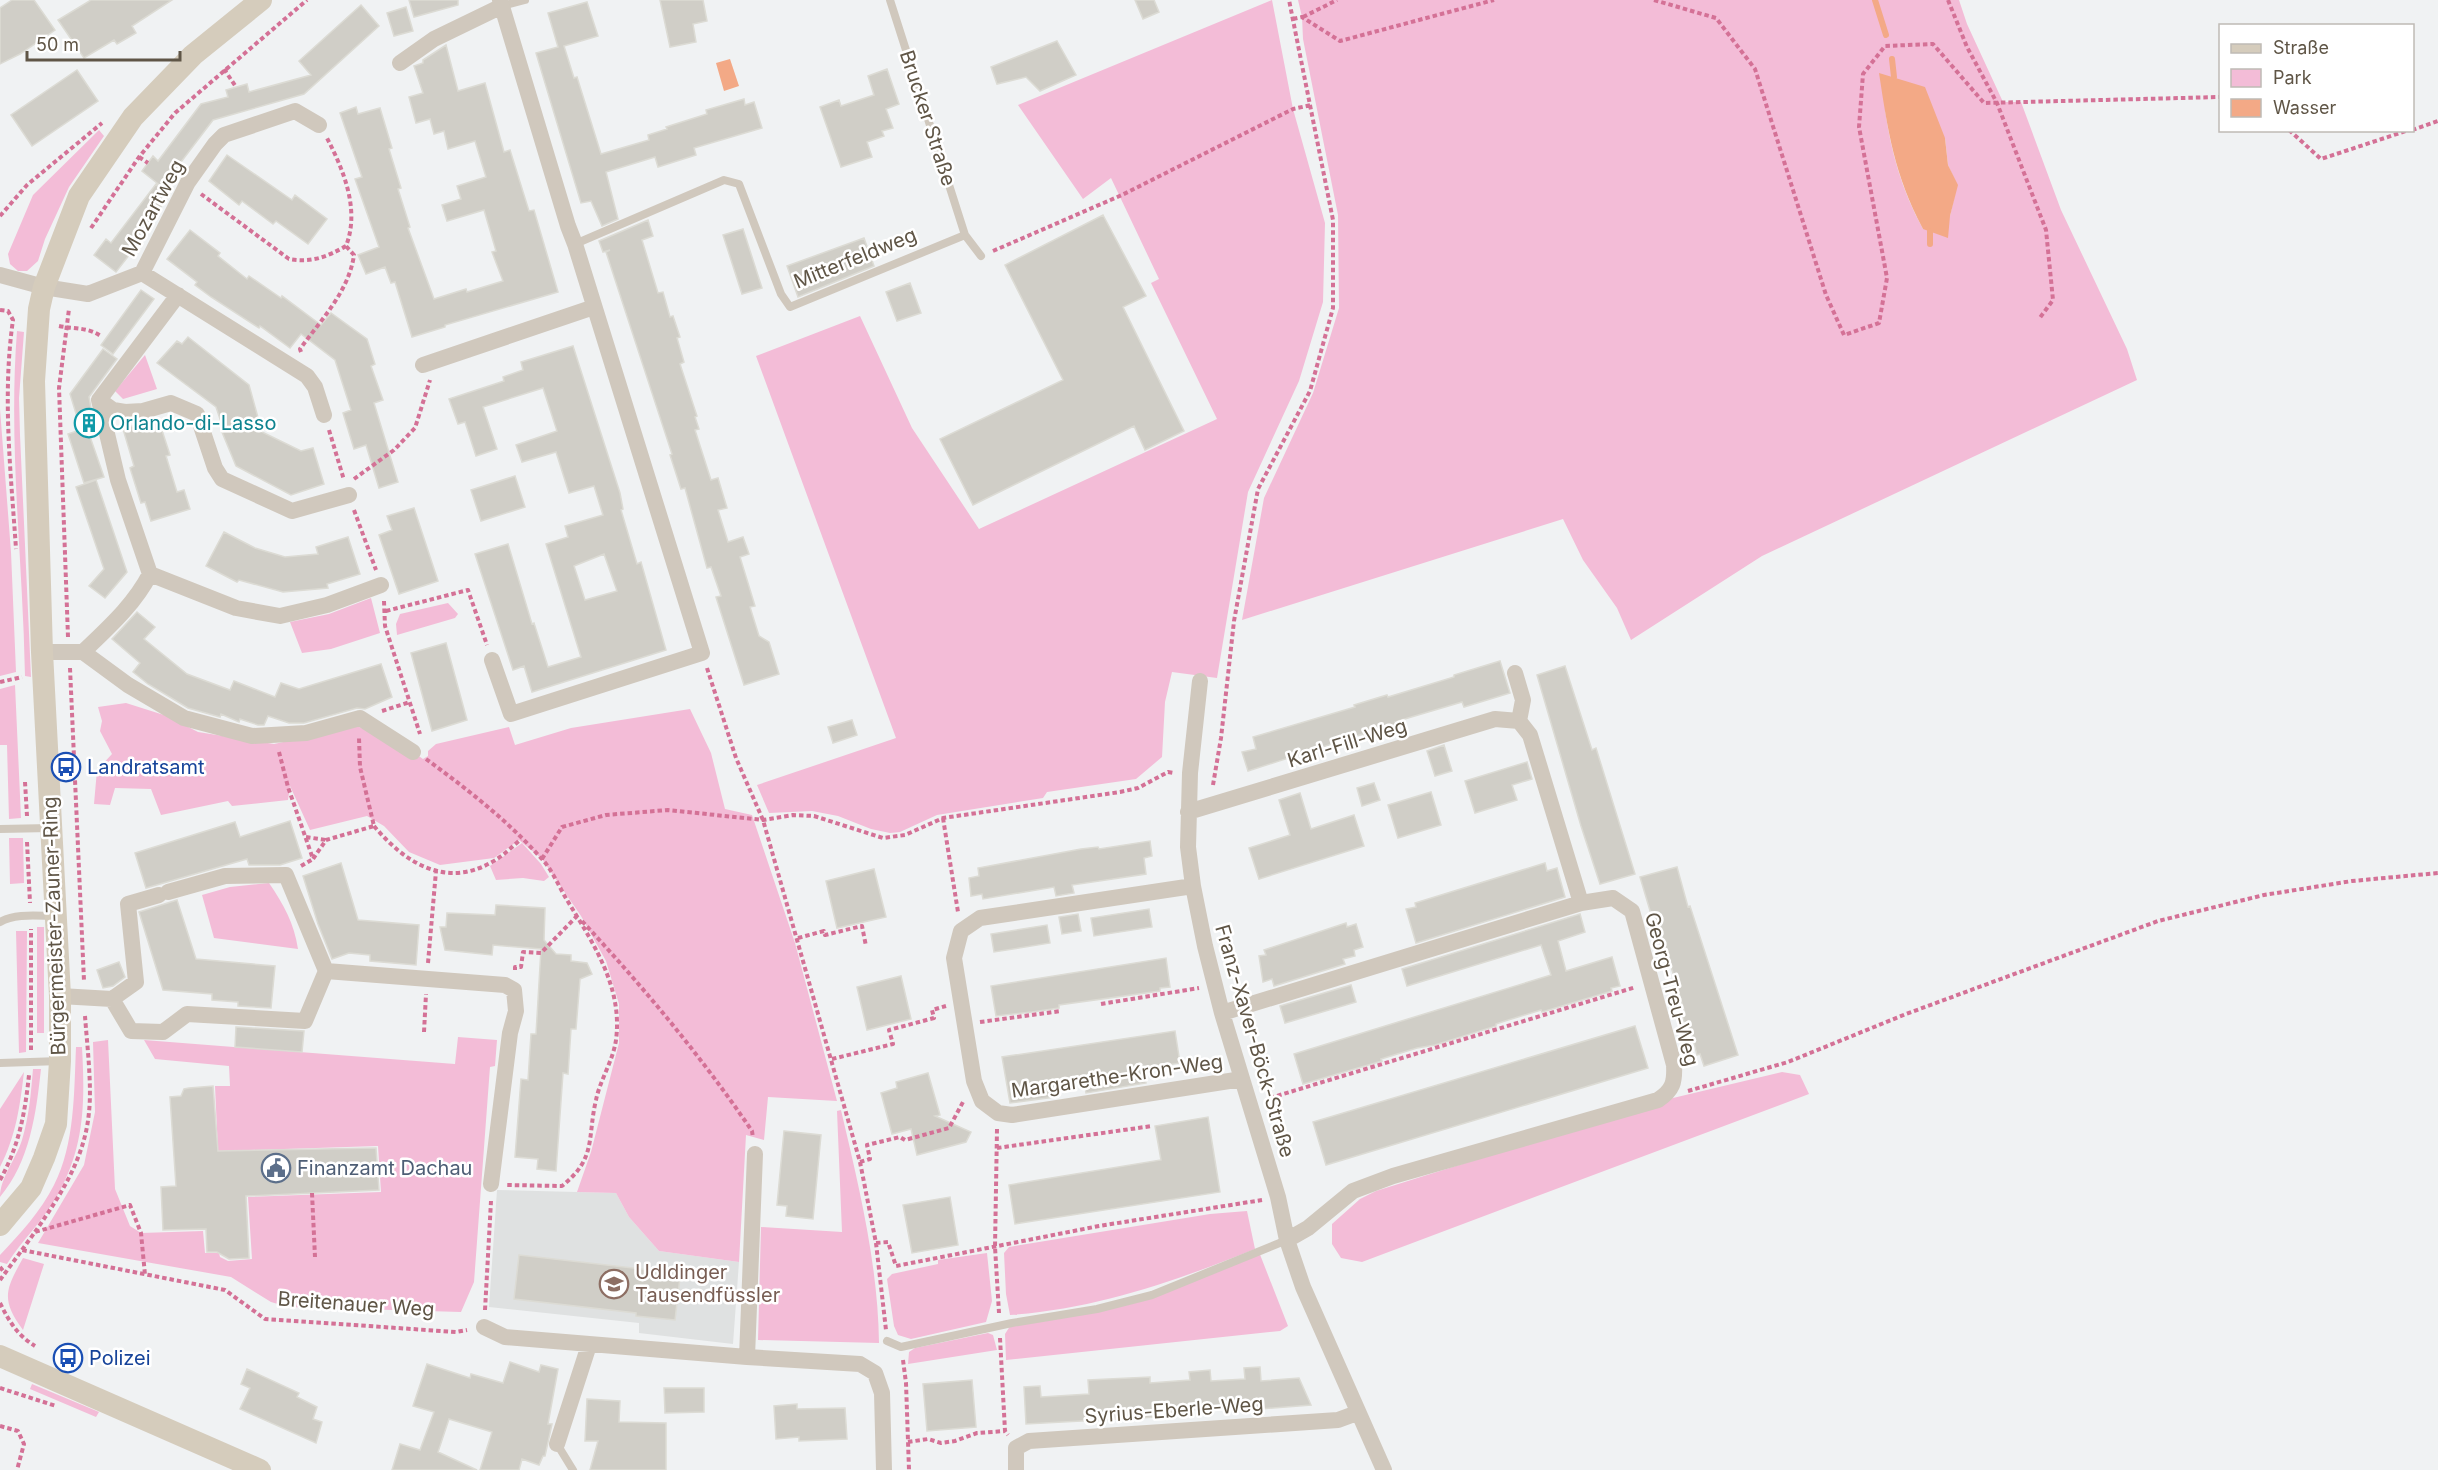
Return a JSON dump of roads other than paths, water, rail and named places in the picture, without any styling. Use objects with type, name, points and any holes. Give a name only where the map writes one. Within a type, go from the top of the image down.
[{"type":"main road","points":[[44,287],[79,196],[133,117],[193,55],[261,0]]},
{"type":"main road","name":"Bürgermeister-Zauner-Ring","points":[[0,1225],[31,1188],[45,1158],[56,1124],[60,1061],[60,996],[42,652],[34,381],[39,309],[44,287]]},
{"type":"main road","points":[[0,1356],[260,1470]]},
{"type":"street","points":[[400,63],[434,39],[501,3],[568,226],[702,653],[512,714],[492,660]]},
{"type":"street","name":"Mozartweg","points":[[44,287],[88,294],[142,273],[188,182],[224,135],[295,111],[319,125]]},
{"type":"street","points":[[142,273],[307,376],[315,387],[324,414]]},
{"type":"street","points":[[0,275],[44,287]]},
{"type":"street","points":[[99,400],[178,295]]},
{"type":"street","points":[[427,370],[594,307]]},
{"type":"street","points":[[99,400],[112,410],[125,412],[143,411],[171,403],[197,414],[215,468],[222,479],[292,511],[348,490]]},
{"type":"street","points":[[76,652],[124,612],[143,588],[150,574],[118,480],[99,400]]},
{"type":"street","points":[[150,574],[236,608],[280,616],[327,605],[381,585]]},
{"type":"street","points":[[42,652],[76,652],[184,718],[252,736],[306,733],[360,718],[421,749]]},
{"type":"street","points":[[1515,673],[1523,700],[1519,721],[1530,735],[1581,903]]},
{"type":"street","name":"Franz-Xaver-Böck-Straße","points":[[1200,681],[1190,773],[1188,847],[1193,886],[1215,985],[1278,1197],[1287,1240],[1303,1287],[1384,1470]]},
{"type":"street","name":"Karl-Fill-Weg","points":[[1188,812],[1495,719],[1519,721]]},
{"type":"street","points":[[60,996],[112,999],[136,982],[128,904],[225,876],[286,875],[326,971],[306,1021],[187,1014],[163,1032],[131,1031],[112,999]]},
{"type":"street","name":"Margarethe-Kron-Weg","points":[[1193,886],[980,918],[961,931],[954,958],[976,1089],[982,1101],[998,1113],[1012,1115],[1242,1079]]},
{"type":"street","name":"Georg-Treu-Weg","points":[[1222,1013],[1581,903],[1613,898],[1632,911],[1674,1065],[1675,1080],[1669,1093],[1658,1100],[1393,1176],[1353,1191],[1308,1228],[1287,1240]]},
{"type":"street","points":[[326,971],[504,985],[514,990],[516,1011],[510,1033],[491,1184]]},
{"type":"street","points":[[747,1357],[755,1154]]},
{"type":"street","points":[[484,1327],[505,1337],[860,1364],[875,1373],[882,1393],[884,1470]]},
{"type":"street","points":[[557,1444],[589,1345]]},
{"type":"street","name":"Syrius-Eberle-Weg","points":[[1016,1470],[1016,1448],[1029,1441],[1338,1420],[1357,1413]]},
{"type":"lane","points":[[501,3],[525,0]]},
{"type":"lane","name":"Brucker Straße","points":[[890,0],[966,235]]},
{"type":"lane","name":"Mitterfeldweg","points":[[575,244],[724,180],[740,184],[782,294],[790,307],[966,235]]},
{"type":"lane","points":[[966,235],[981,256]]},
{"type":"lane","points":[[0,829],[51,828]]},
{"type":"lane","points":[[0,922],[30,916],[55,916]]},
{"type":"lane","points":[[0,1063],[60,1061]]},
{"type":"lane","points":[[887,1341],[901,1347],[1097,1309],[1152,1295],[1287,1240]]},
{"type":"lane","points":[[557,1444],[573,1470]]},
{"type":"water","points":[[730,59],[739,86],[724,91],[716,63]]},
{"type":"water","points":[[1879,73],[1925,87],[1945,138],[1948,165],[1958,185],[1950,216],[1948,238],[1923,229],[1905,190],[1894,152]]},
{"type":"waterway","points":[[1875,0],[1886,35]]},
{"type":"waterway","points":[[1892,59],[1894,77]]},
{"type":"waterway","points":[[1930,231],[1930,244]]},
{"type":"place","name":"Orlando-di-Lasso","points":[[89,423]]},
{"type":"place","name":"Landratsamt","points":[[66,767]]},
{"type":"place","name":"Finanzamt Dachau","points":[[276,1168]]},
{"type":"place","name":"Udldinger Tausendfüssler","points":[[614,1284]]},
{"type":"place","name":"Polizei","points":[[68,1358]]}]
